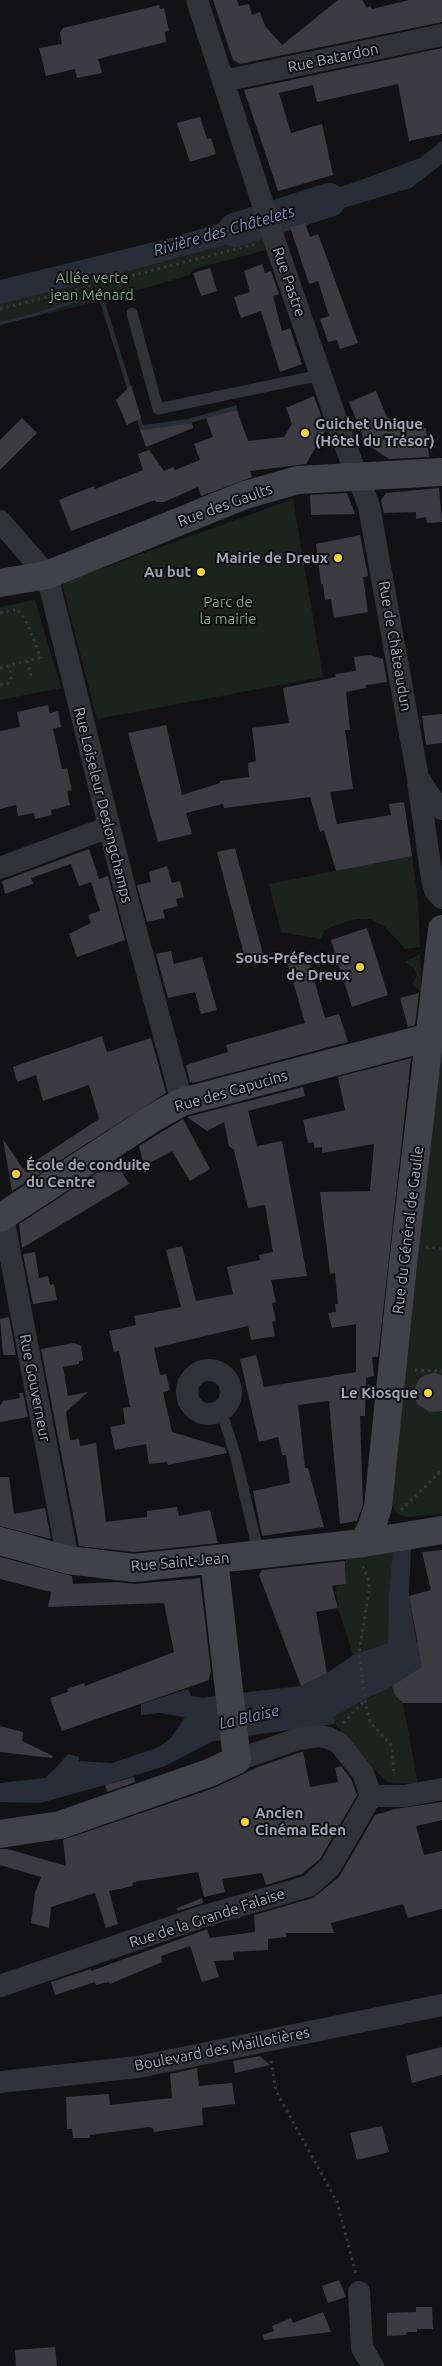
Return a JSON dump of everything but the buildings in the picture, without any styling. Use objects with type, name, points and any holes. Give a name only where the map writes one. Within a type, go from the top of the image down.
[{"type":"street","name":"Rue Pastre","points":[[197,0],[274,239],[345,445],[359,477]]},
{"type":"street","name":"Rue Batardon","points":[[223,81],[442,35]]},
{"type":"street","name":"Rue des Gaults","points":[[0,584],[47,575],[245,495],[298,480],[442,472]]},
{"type":"street","name":"Rue de Châteaudun","points":[[359,477],[369,506],[418,778],[429,795],[442,809]]},
{"type":"street","name":"Rue Loiseleur Deslongchamps","points":[[0,521],[47,575],[109,827],[182,1102]]},
{"type":"street","points":[[418,778],[432,879],[435,890],[442,898]]},
{"type":"street","points":[[0,868],[109,827]]},
{"type":"street","name":"Rue du Général de Gaulle","points":[[360,1543],[372,1526],[389,1522],[404,1258],[441,946]]},
{"type":"street","name":"Rue des Capucins","points":[[2,1218],[153,1118],[182,1102],[430,1037]]},
{"type":"street","name":"Rue Gouverneur","points":[[2,1218],[68,1560]]},
{"type":"street","points":[[389,1522],[442,1530]]},
{"type":"street","name":"Rue Saint-Jean","points":[[0,1541],[68,1560],[134,1568],[360,1543]]},
{"type":"street","points":[[214,1560],[237,1752]]},
{"type":"street","points":[[0,1834],[60,1825],[209,1773],[237,1752],[320,1736],[338,1743],[363,1773],[371,1796],[396,1796],[442,1789]]},
{"type":"street","name":"Rue de la Grande Falaise","points":[[0,1986],[201,1917],[309,1886],[330,1867],[371,1796]]},
{"type":"street","name":"Boulevard des Maillotières","points":[[0,2082],[138,2067],[442,2005]]},
{"type":"street","points":[[359,2292],[362,2348],[373,2366]]},
{"type":"lane","points":[[132,313],[158,409],[321,375]]},
{"type":"lane","points":[[221,1410],[235,1454],[259,1555]]},
{"type":"path","points":[[0,310],[274,239]]},
{"type":"path","points":[[0,613],[17,609],[26,621],[41,658],[0,668]]},
{"type":"path","points":[[27,661],[32,679]]},
{"type":"path","points":[[0,685],[9,682],[12,676],[10,666]]},
{"type":"path","points":[[414,1370],[442,1371]]},
{"type":"path","points":[[389,1522],[442,1470]]},
{"type":"path","points":[[360,1543],[360,1558],[368,1581],[369,1591],[359,1653],[365,1700],[370,1722],[392,1746],[396,1796]]},
{"type":"path","points":[[329,1738],[365,1700]]},
{"type":"path","points":[[267,2040],[276,2091],[337,2202],[352,2255],[359,2292]]},
{"type":"green space","name":"Allée verte jean Ménard","points":[[262,226],[270,249],[193,269],[190,275],[97,302],[0,324],[0,295]]},
{"type":"green space","name":"Parc de la mairie","points":[[293,499],[323,677],[97,719],[62,583]]},
{"type":"green space","points":[[35,600],[61,688],[0,700],[0,607]]},
{"type":"green space","points":[[412,856],[418,901],[420,947],[405,949],[385,927],[370,919],[356,919],[333,926],[325,930],[320,939],[281,932],[269,884]]},
{"type":"green space","points":[[420,954],[421,992],[412,984],[417,976],[415,969],[405,962]]},
{"type":"green space","points":[[442,1006],[442,1514],[406,1517],[398,1514],[392,1506]]},
{"type":"green space","points":[[393,1547],[389,1593],[389,1643],[353,1655],[338,1608],[336,1586],[346,1584],[344,1555]]},
{"type":"green space","points":[[392,1686],[395,1695],[403,1703],[418,1784],[386,1782],[335,1724],[332,1717]]},
{"type":"water","points":[[442,141],[442,164],[411,188],[289,224],[282,203],[347,185],[420,158]]},
{"type":"water","points":[[254,213],[261,235],[0,304],[0,280],[174,237]]},
{"type":"water","points":[[101,290],[143,425],[188,419],[237,405],[237,410],[186,424],[140,430],[98,295],[39,315],[0,325],[0,322],[39,312]]},
{"type":"water","points":[[411,1545],[409,1596],[417,1645],[411,1647],[413,1649],[411,1674],[333,1717],[335,1724],[246,1736],[240,1693],[301,1686],[330,1671],[353,1655],[388,1643],[389,1593],[393,1547]]},
{"type":"water","points":[[188,1689],[191,1696],[203,1698],[218,1695],[223,1740],[213,1741],[165,1766],[105,1785],[40,1803],[0,1802],[0,1783],[45,1778],[68,1754],[79,1757],[79,1761],[112,1763],[159,1747],[170,1739],[185,1717],[159,1713],[141,1715],[141,1704]]},
{"type":"waterway","name":"Rivière des Châtelets","points":[[235,230],[329,200]]},
{"type":"waterway","name":"La Blaise","points":[[369,1679],[396,1666],[442,1654]]},
{"type":"place","name":"Guichet Unique (Hôtel du Trésor)","points":[[305,433]]},
{"type":"place","name":"Mairie de Dreux","points":[[338,558]]},
{"type":"place","name":"Au but","points":[[201,572]]},
{"type":"place","name":"Sous-Préfecture de Dreux","points":[[360,967]]},
{"type":"place","name":"École de conduite du Centre","points":[[16,1174]]},
{"type":"place","name":"Le Kiosque","points":[[428,1393]]},
{"type":"place","name":"Ancien Cinéma Eden","points":[[245,1822]]}]
